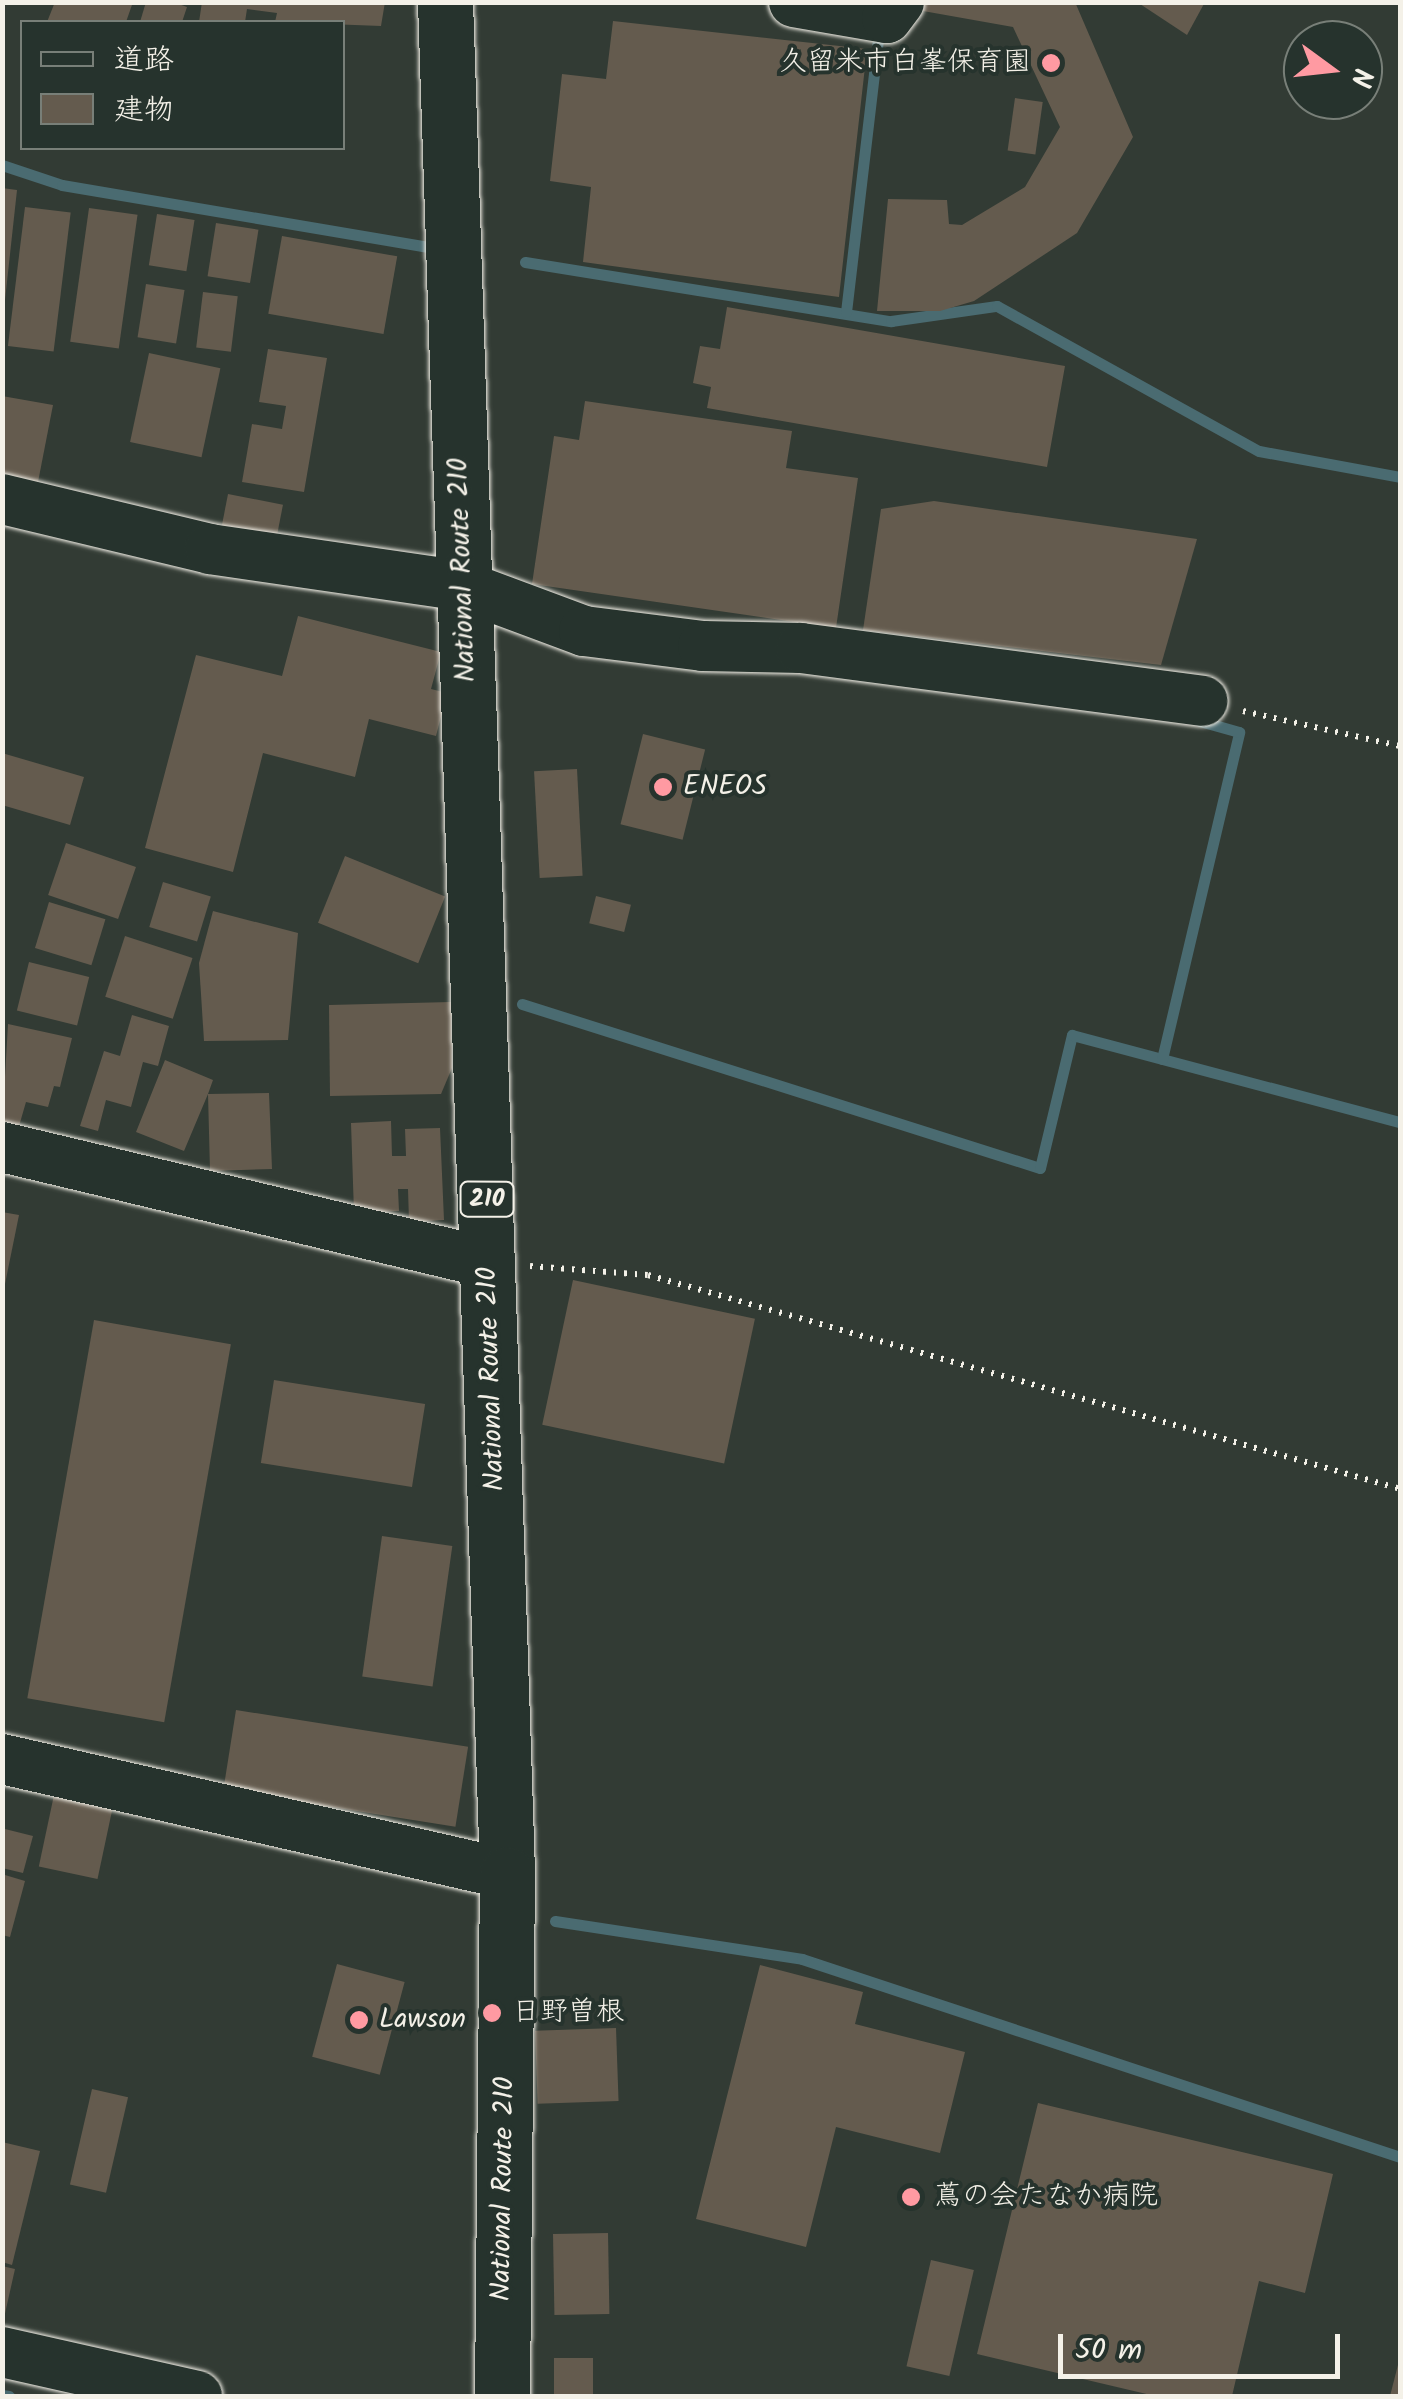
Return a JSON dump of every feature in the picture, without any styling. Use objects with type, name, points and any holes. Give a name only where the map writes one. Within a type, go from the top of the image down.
[{"type":"highway","name":"National Route 210","points":[[445,2],[507,1874],[502,2396]]},
{"type":"street","points":[[794,2],[887,18],[899,2]]},
{"type":"street","points":[[2,499],[210,548],[463,586],[584,631],[819,650],[1203,702]]},
{"type":"street","points":[[2,1147],[489,1263]]},
{"type":"street","points":[[2,1759],[507,1874]]},
{"type":"street","points":[[2,2352],[197,2396]]},
{"type":"path","points":[[1203,702],[1400,746]]},
{"type":"path","points":[[489,1263],[648,1275],[1400,1489]]},
{"type":"building","points":[[55,2],[133,2],[127,20],[48,20]]},
{"type":"building","points":[[146,2],[173,2],[187,7],[183,20],[141,20]]},
{"type":"building","points":[[202,2],[385,2],[381,26],[345,25],[345,20],[275,20],[277,13],[247,9],[245,20],[199,20]]},
{"type":"building","points":[[925,2],[1075,2],[1133,137],[1077,233],[974,301],[940,311],[877,311],[888,199],[947,200],[949,224],[962,225],[1025,187],[1060,127],[1013,27],[923,11]]},
{"type":"building","points":[[1137,2],[1205,2],[1187,35]]},
{"type":"building","points":[[613,21],[867,49],[839,297],[583,262],[591,187],[550,181],[562,74],[606,79]]},
{"type":"building","points":[[1015,98],[1043,102],[1035,154],[1008,150]]},
{"type":"building","points":[[2,188],[17,190],[5,300],[2,300]]},
{"type":"building","points":[[25,207],[71,213],[54,352],[8,346]]},
{"type":"building","points":[[89,208],[138,215],[119,349],[70,342]]},
{"type":"building","points":[[157,214],[195,220],[186,271],[149,265]]},
{"type":"building","points":[[216,223],[258,230],[250,283],[208,276]]},
{"type":"building","points":[[282,236],[397,256],[384,334],[268,314]]},
{"type":"building","points":[[146,284],[185,290],[176,343],[138,337]]},
{"type":"building","points":[[203,292],[238,296],[231,352],[196,348]]},
{"type":"building","points":[[727,307],[1065,366],[1047,467],[707,408],[711,387],[693,383],[700,346],[720,349]]},
{"type":"building","points":[[268,349],[327,358],[304,492],[242,482],[252,424],[282,429],[286,406],[259,402]]},
{"type":"building","points":[[149,353],[220,368],[201,457],[130,442]]},
{"type":"building","points":[[2,396],[53,405],[38,482],[2,474]]},
{"type":"building","points":[[585,401],[792,431],[786,468],[858,478],[836,628],[532,584],[554,436],[579,440]]},
{"type":"building","points":[[228,494],[283,505],[275,545],[220,534]]},
{"type":"building","points":[[934,501],[1197,539],[1161,665],[863,630],[881,509]]},
{"type":"building","points":[[298,616],[441,652],[431,689],[447,693],[436,736],[369,719],[355,777],[263,753],[233,872],[145,848],[196,655],[282,676]]},
{"type":"building","name":"ENEOS","points":[[643,734],[705,749],[683,840],[621,824]]},
{"type":"building","points":[[2,753],[84,777],[70,825],[2,805]]},
{"type":"building","points":[[577,769],[583,876],[540,878],[534,771]]},
{"type":"building","points":[[66,843],[136,867],[118,919],[48,895]]},
{"type":"building","points":[[345,856],[445,896],[418,963],[318,923]]},
{"type":"building","points":[[163,882],[211,897],[197,942],[149,927]]},
{"type":"building","points":[[596,896],[631,905],[624,932],[589,923]]},
{"type":"building","points":[[49,902],[105,919],[91,965],[35,948]]},
{"type":"building","points":[[213,911],[298,933],[288,1040],[204,1041],[199,963]]},
{"type":"building","points":[[125,936],[193,958],[173,1019],[105,997]]},
{"type":"building","points":[[29,962],[89,977],[77,1026],[17,1011]]},
{"type":"building","points":[[451,1002],[452,1068],[441,1094],[330,1096],[329,1005]]},
{"type":"building","points":[[132,1015],[169,1026],[158,1066],[143,1062],[131,1107],[106,1100],[98,1131],[80,1126],[104,1051],[120,1056]]},
{"type":"building","points":[[8,1024],[72,1038],[60,1087],[54,1086],[48,1107],[26,1102],[17,1133],[2,1129]]},
{"type":"building","points":[[165,1060],[213,1080],[184,1151],[136,1132]]},
{"type":"building","points":[[269,1093],[272,1169],[210,1171],[208,1094]]},
{"type":"building","points":[[391,1121],[392,1156],[406,1156],[405,1129],[440,1128],[444,1220],[409,1222],[408,1189],[398,1189],[399,1211],[354,1213],[351,1123]]},
{"type":"building","points":[[2,1212],[19,1215],[4,1289],[2,1288]]},
{"type":"building","points":[[573,1280],[755,1319],[724,1463],[542,1425]]},
{"type":"building","points":[[94,1320],[231,1344],[164,1722],[27,1698]]},
{"type":"building","points":[[274,1380],[425,1404],[412,1487],[261,1463]]},
{"type":"building","points":[[382,1536],[452,1546],[433,1686],[362,1677]]},
{"type":"building","points":[[236,1710],[468,1747],[455,1827],[223,1790]]},
{"type":"building","points":[[54,1795],[113,1807],[98,1879],[39,1866]]},
{"type":"building","points":[[5,1829],[33,1836],[23,1873],[2,1868]]},
{"type":"building","points":[[5,1875],[25,1881],[10,1937],[2,1935]]},
{"type":"building","name":"Lawson","points":[[337,1964],[405,1982],[380,2075],[312,2057]]},
{"type":"building","points":[[760,1965],[863,1992],[855,2024],[965,2052],[940,2153],[836,2127],[806,2247],[696,2219]]},
{"type":"building","points":[[616,2028],[619,2101],[538,2104],[535,2031]]},
{"type":"building","points":[[92,2089],[128,2097],[106,2193],[70,2184]]},
{"type":"building","points":[[1038,2103],[1333,2174],[1305,2293],[1259,2281],[1232,2396],[1155,2396],[977,2354]]},
{"type":"building","points":[[2,2142],[40,2151],[12,2265],[2,2262]]},
{"type":"building","points":[[608,2233],[609,2314],[554,2315],[553,2234]]},
{"type":"building","points":[[931,2260],[974,2270],[949,2376],[906,2366]]},
{"type":"building","points":[[2,2266],[15,2269],[4,2318],[2,2318]]},
{"type":"building","points":[[554,2358],[593,2358],[593,2396],[554,2396]]},
{"type":"building","points":[[1399,2361],[1400,2396],[1390,2396]]},
{"type":"waterway","points":[[846,312],[879,32]]},
{"type":"waterway","points":[[2,165],[62,185],[430,247]]},
{"type":"waterway","points":[[525,262],[891,321],[997,306],[1259,451],[1400,477]]},
{"type":"waterway","points":[[1162,1059],[1239,732],[1200,721]]},
{"type":"waterway","points":[[522,1004],[1040,1168],[1072,1035],[1400,1122]]},
{"type":"waterway","points":[[555,1921],[802,1959],[1400,2157]]},
{"type":"waterway","points":[[2,2395],[9,2396]]},
{"type":"place","name":"久留米市白峯保育園","points":[[1051,63]]},
{"type":"place","name":"ENEOS","points":[[663,787]]},
{"type":"place","name":"日野曽根","points":[[492,2013]]},
{"type":"place","name":"Lawson","points":[[359,2020]]},
{"type":"place","name":"蔦の会たなか病院","points":[[911,2197]]}]
